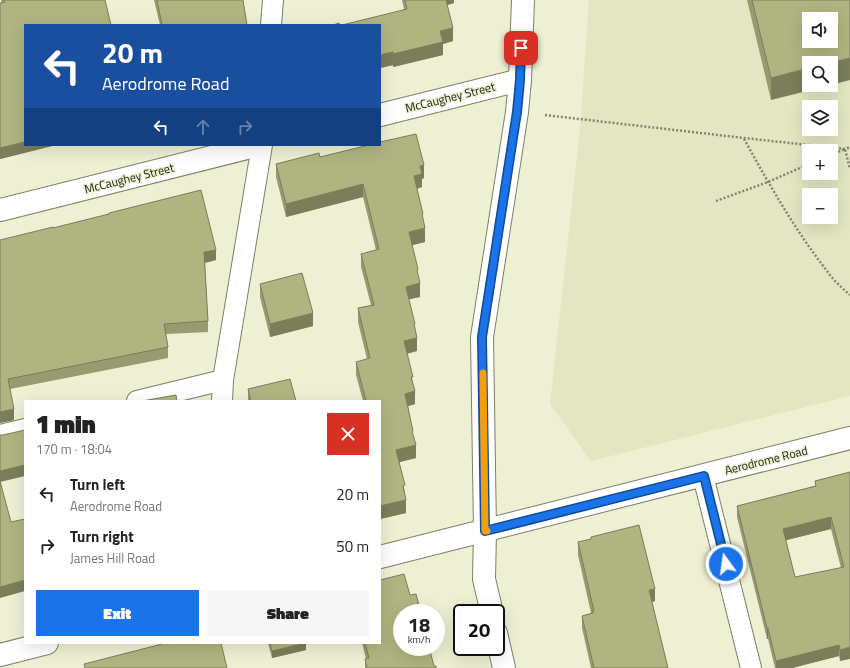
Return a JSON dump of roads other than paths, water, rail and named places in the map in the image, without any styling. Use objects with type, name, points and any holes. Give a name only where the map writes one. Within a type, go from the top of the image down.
[{"type":"street","points":[[490,604],[484,579],[485,531],[482,337],[517,112],[520,80],[523,0]]},
{"type":"street","name":"McCaughey Street","points":[[381,115],[520,80]]},
{"type":"street","name":"McCaughey Street","points":[[0,210],[255,146]]},
{"type":"street","name":"Aerodrome Road","points":[[381,557],[850,438]]},
{"type":"street","points":[[0,655],[43,644]]},
{"type":"street","points":[[501,656],[504,668]]},
{"type":"lane","points":[[271,24],[273,0]]},
{"type":"lane","points":[[222,400],[223,380],[262,146]]},
{"type":"lane","points":[[141,400],[223,380]]},
{"type":"lane","points":[[0,435],[24,429]]},
{"type":"lane","points":[[704,476],[751,668]]}]
